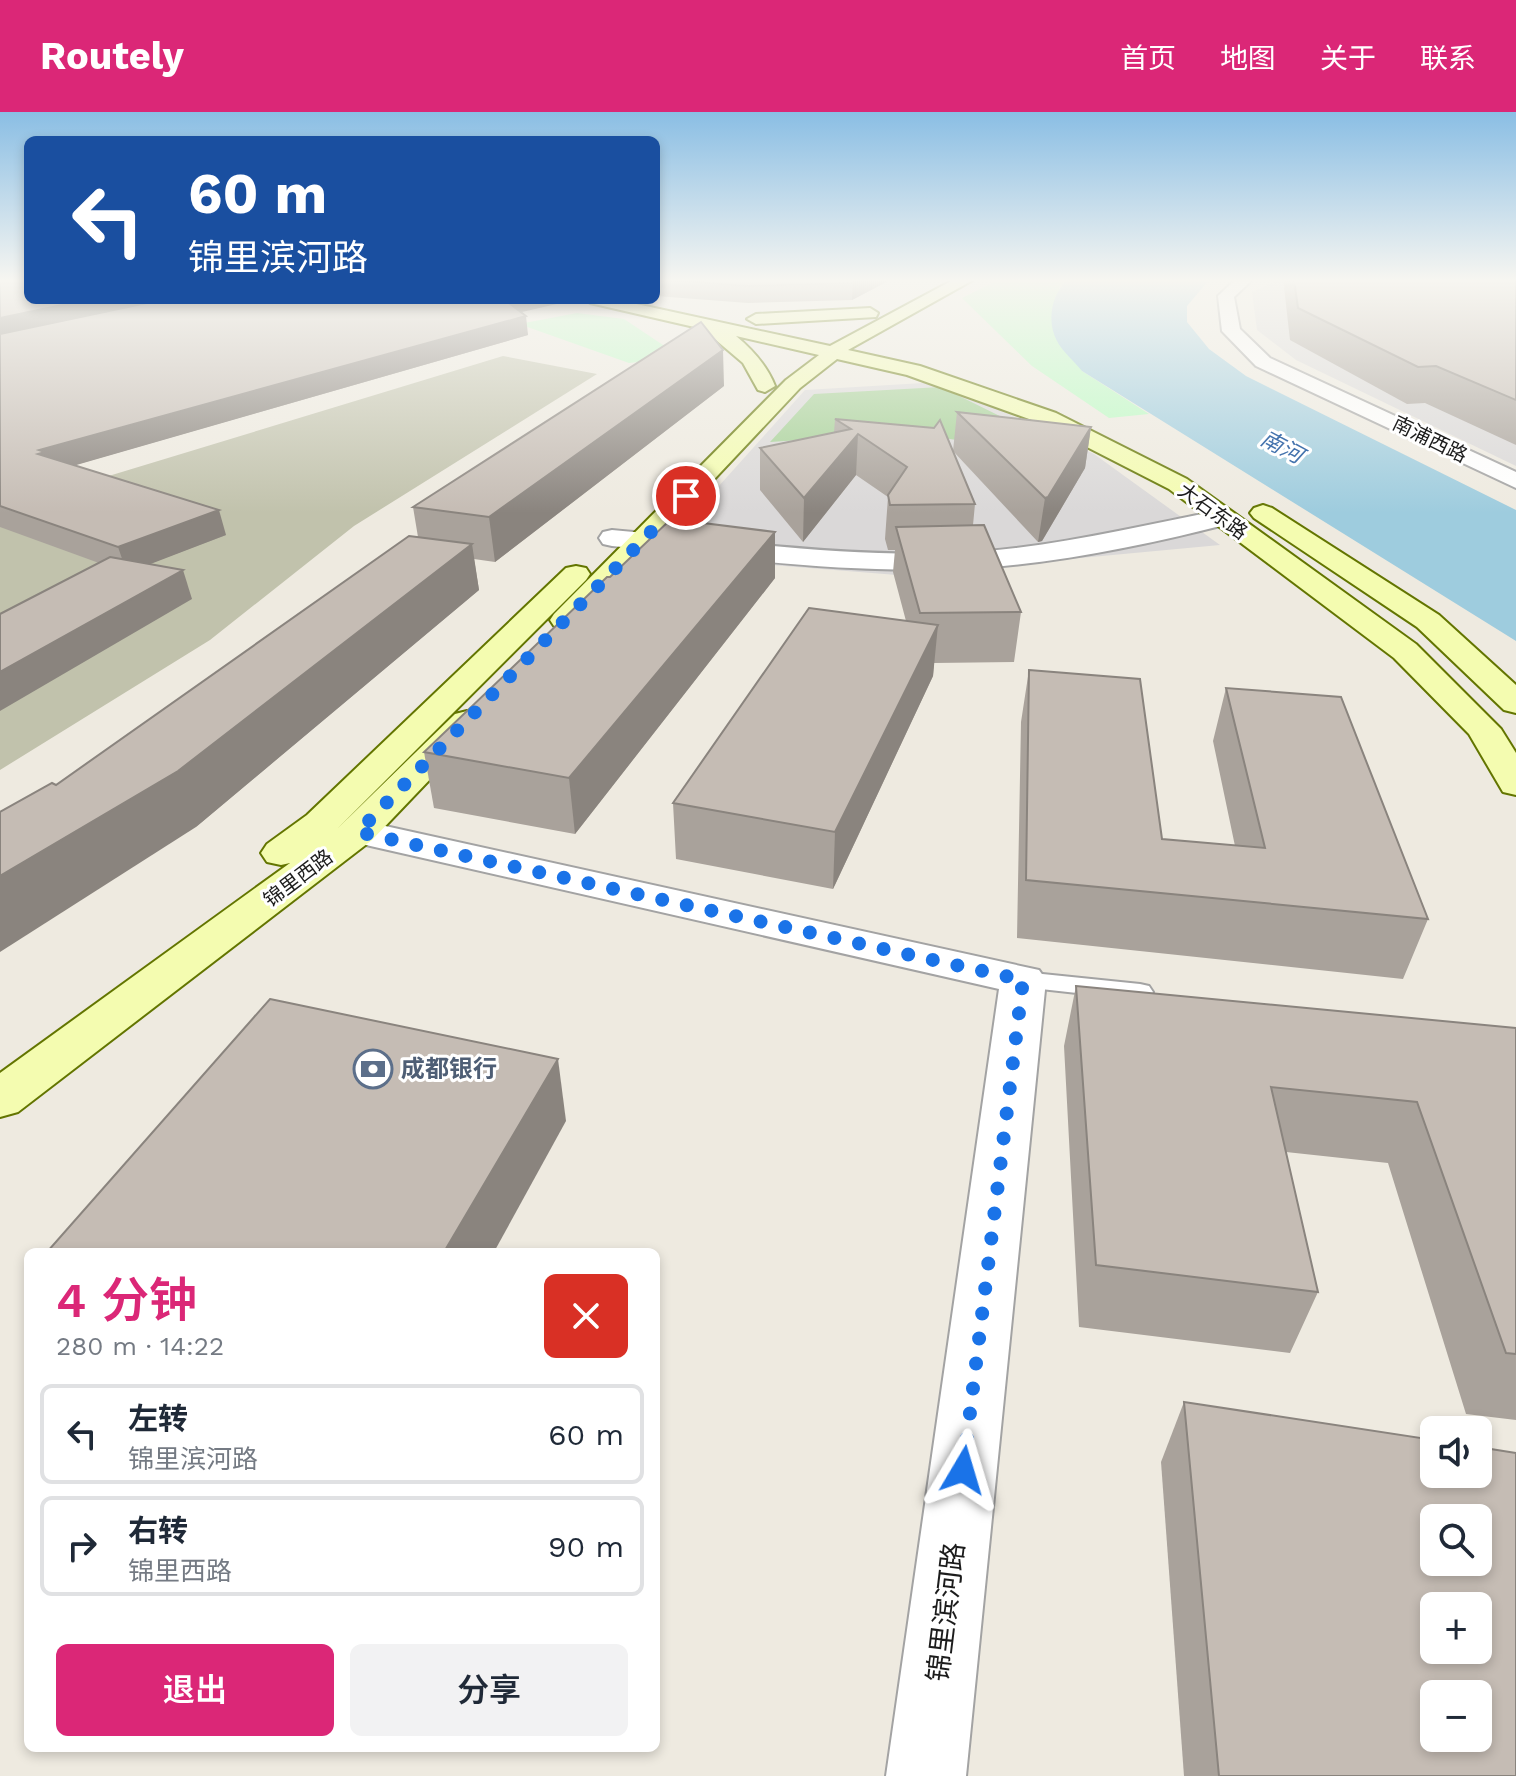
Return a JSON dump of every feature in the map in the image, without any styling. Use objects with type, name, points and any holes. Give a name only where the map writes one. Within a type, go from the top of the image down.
[{"type":"main road","points":[[746,358],[762,377],[779,385]]},
{"type":"main road","name":"锦里西路","points":[[0,1099],[358,832],[627,539],[779,385],[831,358]]},
{"type":"main road","name":"大石东路","points":[[842,358],[947,380],[1048,418],[1178,484],[1231,507],[1428,621],[1516,703]]},
{"type":"main road","name":"大石东路","points":[[926,358],[1071,408],[1213,480]]},
{"type":"main road","name":"大石东路","points":[[1231,507],[1405,651],[1484,729],[1516,784]]},
{"type":"main road","name":"锦里西路","points":[[0,1063],[321,823],[521,631],[627,539]]},
{"type":"street","name":"南浦西路","points":[[1259,358],[1516,481]]},
{"type":"street","points":[[627,539],[842,559],[954,561],[1026,553],[1231,507]]},
{"type":"street","points":[[358,832],[1023,980]]},
{"type":"street","name":"锦里滨河路","points":[[926,1776],[1023,980]]},
{"type":"lane","points":[[1023,980],[1166,995]]},
{"type":"shaded area","points":[[498,358],[597,374],[354,526],[210,640],[0,770],[0,509]]},
{"type":"shaded area","points":[[1293,358],[1516,358],[1516,466]]},
{"type":"shaded area","points":[[940,382],[1094,454],[1220,545],[897,575],[656,556],[805,390]]},
{"type":"green space","points":[[614,358],[675,358],[629,363]]},
{"type":"green space","points":[[1023,358],[1078,358],[1082,371],[1149,414],[1109,418]]},
{"type":"green space","points":[[941,387],[1087,459],[909,433],[770,442],[814,394]]},
{"type":"water","name":"南河","points":[[1070,358],[1221,358],[1246,376],[1516,510],[1516,641],[1082,371]]},
{"type":"building","points":[[0,358],[375,358],[39,450],[45,452],[38,454],[219,510],[118,547],[0,506]]},
{"type":"building","points":[[645,358],[712,358],[489,517],[413,507]]},
{"type":"building","points":[[1399,358],[1516,358],[1516,400],[1436,366],[1418,367]]},
{"type":"building","points":[[957,412],[1091,427],[1045,498]]},
{"type":"building","points":[[835,419],[934,428],[940,420],[975,504],[890,505],[888,495],[907,467],[858,434],[804,498],[760,448],[851,429]]},
{"type":"building","points":[[671,519],[775,532],[569,778],[424,752],[607,577]]},
{"type":"building","points":[[984,525],[1021,612],[920,613],[896,527]]},
{"type":"building","points":[[409,536],[472,544],[178,771],[0,876],[0,812],[52,783],[56,785]]},
{"type":"building","points":[[110,557],[183,570],[0,672],[0,614]]},
{"type":"building","points":[[809,608],[938,625],[835,832],[673,803]]},
{"type":"building","points":[[1029,670],[1140,679],[1162,839],[1265,848],[1226,688],[1341,697],[1428,919],[1026,880]]},
{"type":"building","points":[[1076,986],[1516,1028],[1516,1354],[1506,1353],[1417,1102],[1271,1087],[1318,1292],[1096,1265]]},
{"type":"building","points":[[270,999],[558,1059],[446,1248],[51,1248]]},
{"type":"building","points":[[1184,1402],[1420,1438],[1420,1488],[1492,1488],[1492,1449],[1516,1453],[1516,1776],[1219,1776]]},
{"type":"place","name":"成都银行","points":[[373,1069]]},
{"type":"route","points":[[686,496],[358,832],[1023,980],[963,1470]]}]
